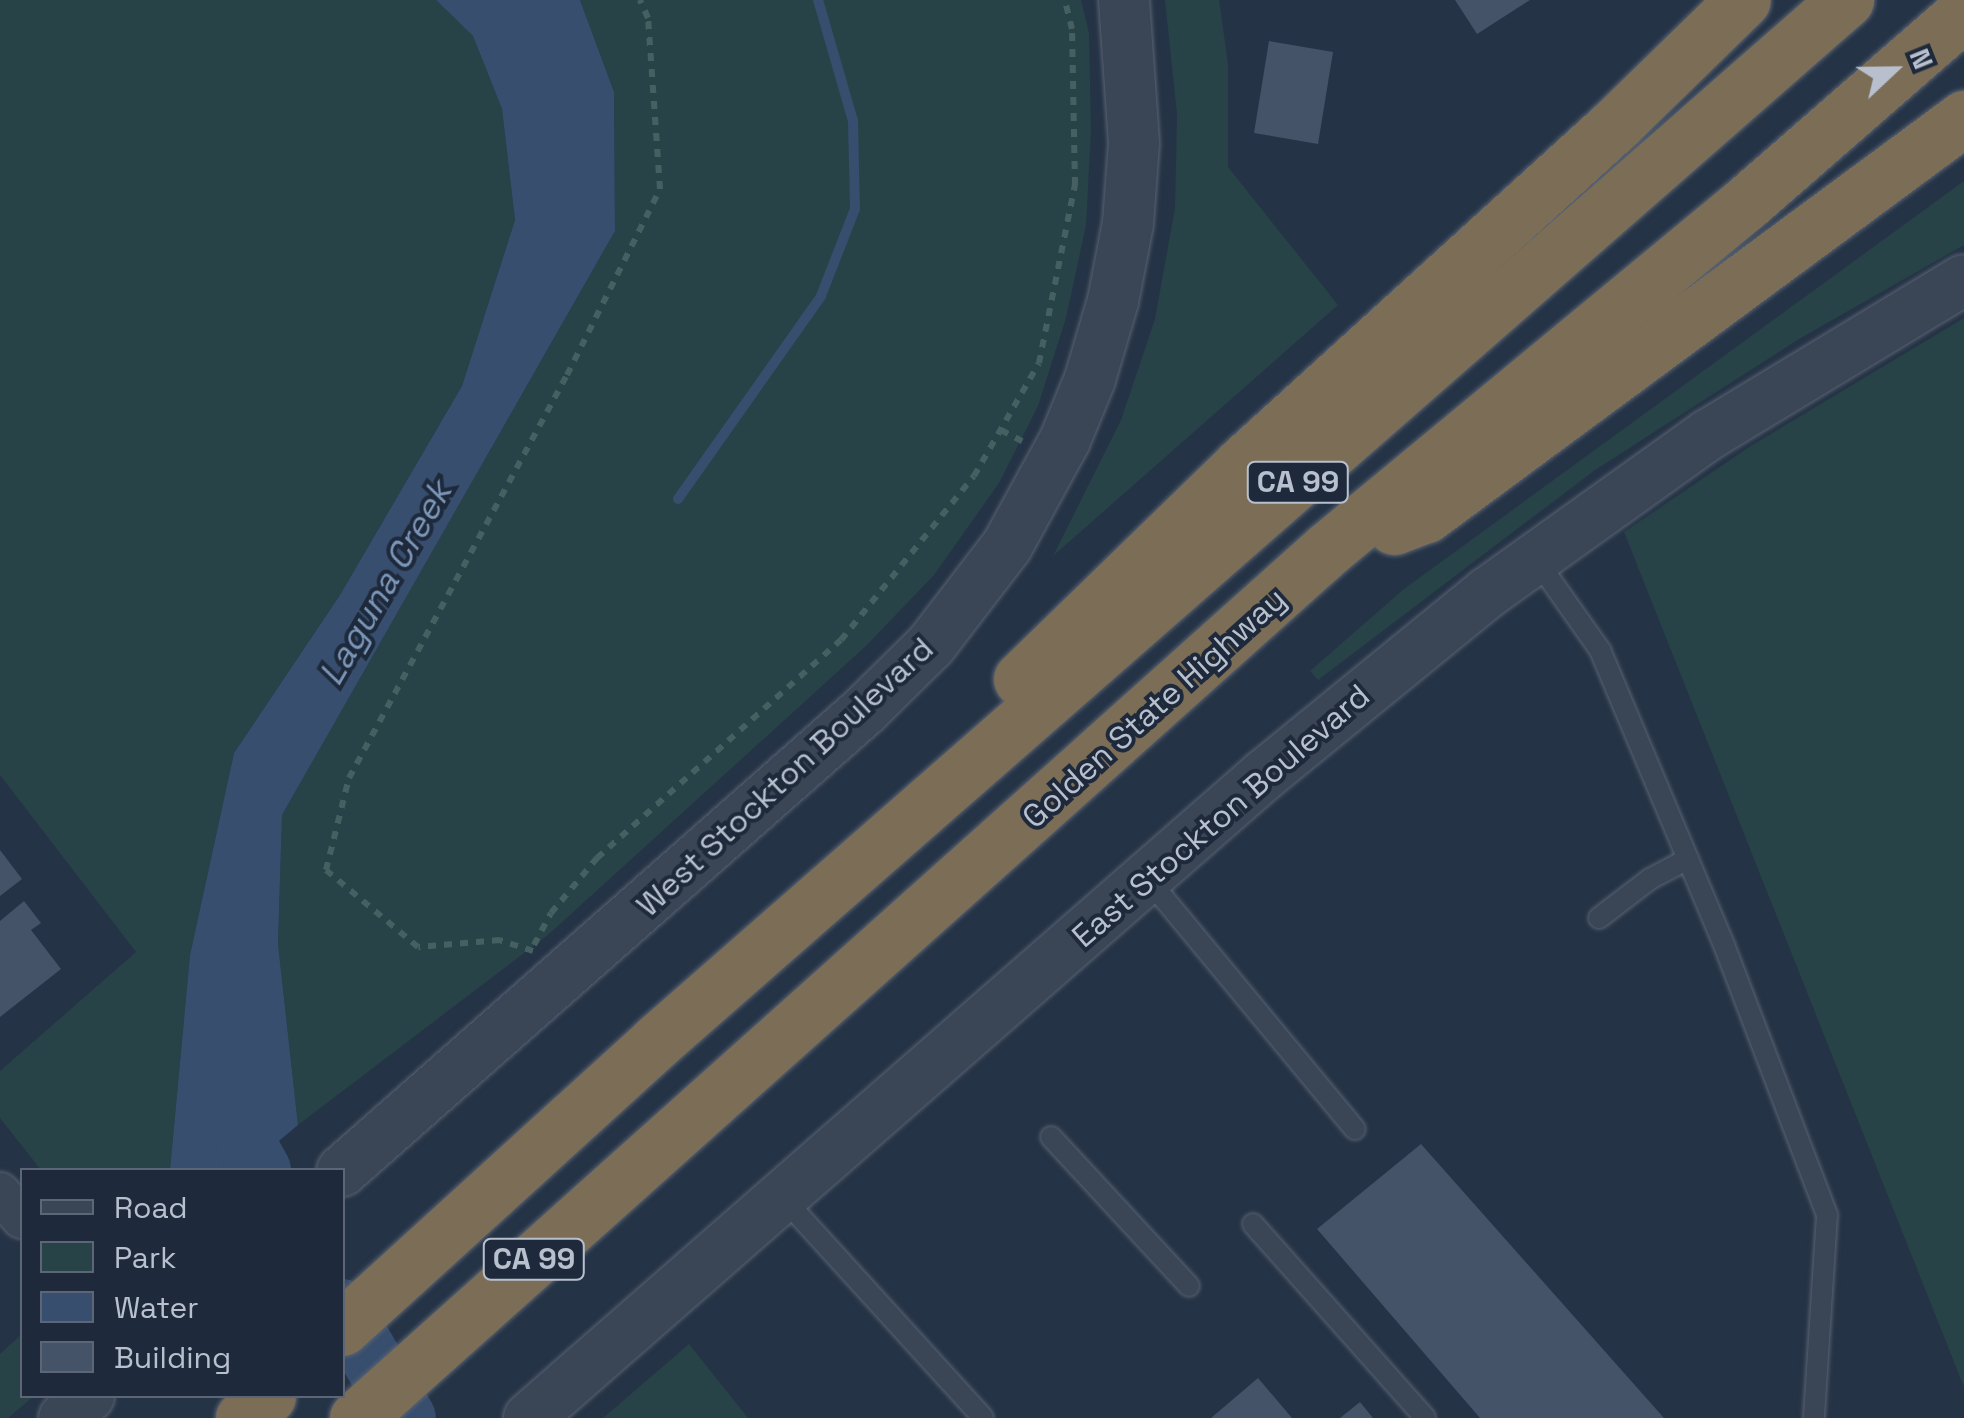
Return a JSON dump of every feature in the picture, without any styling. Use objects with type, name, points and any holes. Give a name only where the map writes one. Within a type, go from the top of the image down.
[{"type":"highway","points":[[750,964],[986,714],[1227,478],[1616,124],[1743,0]]},
{"type":"highway","name":"CA 99","points":[[345,1325],[656,1042],[750,964],[1846,0]]},
{"type":"highway","name":"Golden State Highway","points":[[356,1418],[1330,548],[1731,215],[1964,13]]},
{"type":"highway","points":[[1330,548],[1426,516],[1964,118]]},
{"type":"highway","points":[[244,1418],[266,1398]]},
{"type":"street","name":"West Stockton Boulevard","points":[[345,1168],[516,1022],[546,965],[850,724],[931,645],[977,590],[1035,500],[1090,379],[1113,301],[1128,222],[1134,126],[1124,0]]},
{"type":"street","name":"East Stockton Boulevard","points":[[529,1418],[1264,774],[1534,557],[1708,435],[1964,280]]},
{"type":"street","points":[[0,1193],[20,1216]]},
{"type":"street","points":[[64,1418],[86,1398]]},
{"type":"lane","points":[[1534,557],[1600,650],[1688,859],[1827,1215],[1814,1418]]},
{"type":"lane","points":[[1599,918],[1650,878],[1688,859]]},
{"type":"lane","points":[[1147,878],[1356,1129]]},
{"type":"lane","points":[[1050,1137],[1188,1286]]},
{"type":"lane","points":[[783,1198],[983,1418]]},
{"type":"lane","points":[[1253,1224],[1424,1418]]},
{"type":"path","points":[[640,0],[648,18],[660,189],[567,375],[348,778],[326,870],[418,947],[500,940],[546,965],[551,913],[597,858],[841,640],[974,476],[1039,364],[1075,185],[1072,29],[1065,0]]},
{"type":"green space","points":[[0,0],[436,0],[473,36],[502,109],[515,220],[462,386],[340,595],[234,753],[190,955],[170,1168],[39,1168],[0,1118],[0,1071],[136,952],[0,775]]},
{"type":"green space","points":[[580,0],[1081,0],[1089,33],[1091,131],[1086,225],[1066,318],[1038,406],[999,483],[934,575],[867,645],[549,934],[298,1125],[278,944],[282,815],[615,231],[614,92]]},
{"type":"green space","points":[[1165,0],[1219,0],[1228,64],[1228,167],[1338,305],[1053,556],[1121,420],[1155,319],[1175,208],[1177,114]]},
{"type":"green space","points":[[1964,181],[1964,245],[1799,339],[1595,470],[1318,680],[1310,671],[1404,589]]},
{"type":"green space","points":[[1964,318],[1964,1387],[1624,532],[1749,447]]},
{"type":"green space","points":[[20,1336],[20,1398],[32,1398],[8,1418],[0,1418],[0,1354]]},
{"type":"green space","points":[[689,1344],[748,1418],[603,1418]]},
{"type":"water","points":[[436,0],[580,0],[614,92],[615,231],[282,815],[278,944],[298,1125],[246,1168],[170,1168],[190,955],[234,753],[340,595],[462,386],[515,220],[502,109],[473,36]]},
{"type":"building","points":[[1455,0],[1530,0],[1477,34]]},
{"type":"building","points":[[1269,41],[1333,52],[1318,144],[1254,133]]},
{"type":"building","points":[[0,850],[22,879],[0,896]]},
{"type":"building","points":[[24,901],[41,923],[31,930],[61,969],[0,1017],[0,921]]},
{"type":"building","points":[[1421,1144],[1664,1418],[1480,1418],[1317,1229]]},
{"type":"building","points":[[1258,1378],[1292,1418],[1211,1418]]},
{"type":"building","points":[[1360,1402],[1373,1418],[1340,1418]]},
{"type":"waterway","name":"Laguna Creek","points":[[678,499],[821,296],[855,209],[853,121],[818,0]]},
{"type":"waterway","name":"Laguna Creek","points":[[233,1082],[247,1145],[260,1168]]},
{"type":"waterway","name":"Laguna Creek","points":[[345,1314],[406,1418]]}]
